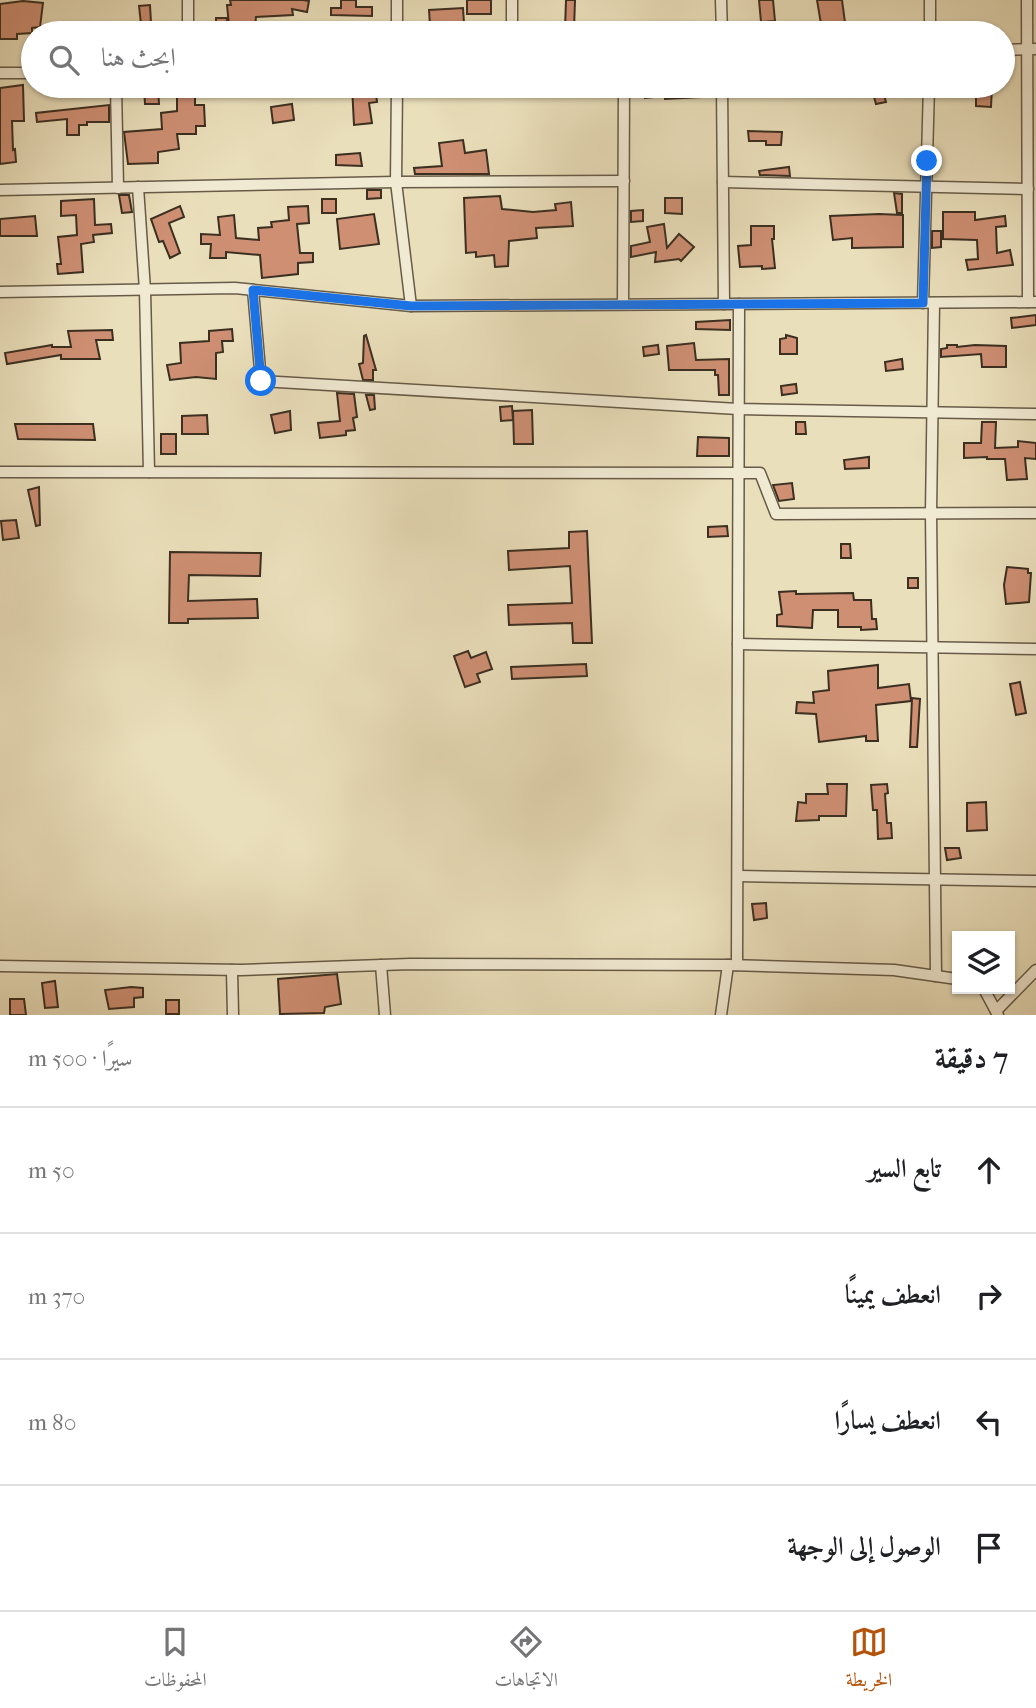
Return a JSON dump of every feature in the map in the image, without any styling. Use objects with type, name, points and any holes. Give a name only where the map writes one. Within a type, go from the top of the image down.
[{"type":"street","points":[[188,0],[188,21]]},
{"type":"street","points":[[397,0],[397,21]]},
{"type":"street","points":[[512,0],[512,21]]},
{"type":"street","points":[[722,0],[722,21]]},
{"type":"street","points":[[930,0],[930,21]]},
{"type":"street","points":[[0,292],[235,288],[411,306],[1032,302],[1028,188],[1031,49],[1027,0]]},
{"type":"street","points":[[0,74],[21,73]]},
{"type":"street","points":[[117,98],[118,187]]},
{"type":"street","points":[[397,98],[396,182],[411,306]]},
{"type":"street","points":[[622,304],[624,98]]},
{"type":"street","points":[[722,98],[724,304]]},
{"type":"street","points":[[929,98],[926,187],[932,412],[930,513],[936,976]]},
{"type":"street","points":[[0,190],[396,182],[624,181]]},
{"type":"street","points":[[723,182],[1028,188]]},
{"type":"street","points":[[138,187],[145,290],[149,472]]},
{"type":"street","points":[[253,290],[261,381],[738,409],[1036,414]]},
{"type":"street","points":[[721,1015],[733,965],[738,876],[739,304]]},
{"type":"street","points":[[0,472],[760,473],[776,514],[1036,513]]},
{"type":"street","points":[[738,644],[1036,649]]},
{"type":"street","points":[[738,876],[1036,881]]},
{"type":"street","points":[[381,965],[385,1015]]},
{"type":"street","points":[[0,966],[232,970],[381,965],[733,965],[894,971],[952,978]]},
{"type":"street","points":[[232,970],[233,1015]]},
{"type":"street","points":[[987,994],[997,1013],[1036,970]]},
{"type":"building","points":[[230,0],[309,1],[307,12],[292,9],[293,15],[256,17],[256,21],[229,21],[227,5],[231,5]]},
{"type":"building","points":[[341,0],[356,0],[356,7],[372,7],[372,16],[331,15],[331,8],[341,8]]},
{"type":"building","points":[[467,0],[491,0],[491,14],[467,14]]},
{"type":"building","points":[[566,0],[575,0],[574,21],[565,21]]},
{"type":"building","points":[[759,0],[773,0],[775,21],[761,21]]},
{"type":"building","points":[[817,0],[842,0],[845,21],[820,21]]},
{"type":"building","points":[[23,1],[43,3],[41,21],[21,21],[21,34],[17,34],[17,39],[0,39],[0,4]]},
{"type":"building","points":[[150,5],[151,21],[141,21],[139,6]]},
{"type":"building","points":[[463,8],[464,21],[430,21],[429,10]]},
{"type":"building","points":[[216,18],[227,18],[227,21],[216,21]]},
{"type":"building","points":[[21,85],[24,121],[12,121],[16,162],[0,164],[0,88]]},
{"type":"building","points":[[145,98],[159,98],[159,104],[145,104]]},
{"type":"building","points":[[177,98],[195,98],[195,105],[204,105],[205,126],[196,126],[196,134],[177,134],[179,149],[158,152],[158,163],[128,164],[124,132],[162,129],[161,113],[177,111]]},
{"type":"building","points":[[353,98],[376,98],[377,102],[369,103],[372,123],[354,125]]},
{"type":"building","points":[[874,98],[885,98],[886,102],[876,104]]},
{"type":"building","points":[[976,98],[991,98],[991,107],[976,106]]},
{"type":"building","points":[[292,104],[294,120],[273,123],[271,107]]},
{"type":"building","points":[[109,105],[109,122],[87,122],[87,125],[79,125],[79,135],[67,135],[67,119],[37,122],[36,113]]},
{"type":"building","points":[[748,131],[782,132],[781,145],[766,145],[766,141],[749,141]]},
{"type":"building","points":[[463,140],[465,153],[486,150],[489,174],[415,174],[414,168],[442,166],[439,143]]},
{"type":"building","points":[[360,153],[362,166],[336,165],[336,155]]},
{"type":"building","points":[[789,167],[790,176],[760,175],[759,171]]},
{"type":"building","points":[[367,190],[381,190],[381,198],[367,199]]},
{"type":"building","points":[[894,193],[902,194],[902,213],[897,213]]},
{"type":"building","points":[[119,195],[129,195],[132,212],[122,213]]},
{"type":"building","points":[[500,196],[502,209],[533,212],[556,210],[555,204],[571,202],[573,226],[536,228],[537,238],[509,241],[508,266],[495,267],[494,255],[476,257],[476,252],[466,253],[464,198]]},
{"type":"building","points":[[665,198],[682,198],[682,214],[665,213]]},
{"type":"building","points":[[94,199],[95,225],[111,224],[112,233],[93,235],[94,242],[81,244],[83,272],[58,274],[57,264],[61,264],[58,237],[77,235],[76,215],[61,216],[61,201]]},
{"type":"building","points":[[322,199],[336,199],[336,213],[322,213]]},
{"type":"building","points":[[180,206],[184,217],[169,223],[180,253],[170,258],[163,241],[159,242],[151,219]]},
{"type":"building","points":[[308,206],[309,223],[297,224],[300,253],[313,253],[313,262],[298,263],[298,274],[262,278],[260,255],[226,252],[226,258],[210,258],[211,244],[201,244],[201,234],[220,235],[218,217],[234,215],[236,238],[259,240],[258,228],[272,227],[271,222],[289,220],[288,207]]},
{"type":"building","points":[[643,210],[643,221],[631,222],[631,211]]},
{"type":"building","points":[[943,212],[975,212],[975,220],[1005,216],[1006,226],[996,227],[997,253],[1010,250],[1013,265],[968,270],[966,260],[978,259],[977,240],[943,239]]},
{"type":"building","points":[[374,214],[379,244],[340,249],[337,219]]},
{"type":"building","points":[[903,215],[903,247],[852,248],[852,238],[833,240],[830,216]]},
{"type":"building","points":[[35,216],[37,236],[0,236],[0,219]]},
{"type":"building","points":[[664,224],[667,248],[679,234],[694,247],[681,261],[655,262],[656,252],[631,257],[631,246],[650,242],[647,227]]},
{"type":"building","points":[[751,226],[774,226],[772,239],[775,268],[740,267],[738,246],[751,245]]},
{"type":"building","points":[[932,231],[941,231],[941,247],[932,248]]},
{"type":"building","points":[[1036,315],[1036,325],[1012,328],[1011,318]]},
{"type":"building","points":[[730,320],[730,330],[696,329],[696,322]]},
{"type":"building","points":[[232,329],[233,341],[222,341],[223,352],[216,353],[216,379],[196,377],[170,380],[167,365],[181,363],[180,343],[209,341],[209,331]]},
{"type":"building","points":[[112,330],[113,340],[96,340],[100,359],[61,359],[61,355],[7,364],[5,353],[52,345],[71,347],[68,331]]},
{"type":"building","points":[[366,335],[376,370],[373,370],[373,380],[363,380],[359,364],[363,363]]},
{"type":"building","points":[[786,335],[797,338],[797,354],[780,354],[780,339],[786,338]]},
{"type":"building","points":[[694,343],[696,360],[729,359],[729,395],[719,395],[718,375],[715,375],[715,370],[669,370],[667,346]]},
{"type":"building","points":[[658,345],[659,354],[644,356],[643,347]]},
{"type":"building","points":[[947,345],[1006,346],[1006,367],[982,367],[981,354],[941,357],[941,349],[947,348]]},
{"type":"building","points":[[902,359],[903,369],[886,371],[885,362]]},
{"type":"building","points":[[796,384],[797,393],[782,395],[781,386]]},
{"type":"building","points":[[337,393],[354,394],[357,417],[353,418],[355,430],[346,431],[346,435],[320,438],[318,423],[340,421]]},
{"type":"building","points":[[366,395],[374,395],[375,409],[370,410]]},
{"type":"building","points":[[512,406],[513,420],[501,421],[500,407]]},
{"type":"building","points":[[532,410],[533,444],[514,444],[513,411]]},
{"type":"building","points":[[290,411],[291,430],[275,433],[271,415]]},
{"type":"building","points":[[207,415],[208,434],[182,434],[182,416]]},
{"type":"building","points":[[796,422],[805,422],[806,434],[796,434]]},
{"type":"building","points":[[982,422],[996,422],[995,448],[1018,447],[1018,441],[1036,443],[1036,459],[1025,458],[1027,479],[1007,480],[1005,459],[964,458],[964,443],[981,443]]},
{"type":"building","points":[[15,424],[93,424],[95,440],[18,439]]},
{"type":"building","points":[[161,434],[176,434],[176,454],[161,454]]},
{"type":"building","points":[[698,437],[729,438],[729,456],[697,456]]},
{"type":"building","points":[[869,457],[869,468],[845,469],[844,460]]},
{"type":"building","points":[[792,483],[794,499],[779,501],[773,485]]},
{"type":"building","points":[[39,487],[40,525],[36,526],[28,490]]},
{"type":"building","points":[[16,520],[19,538],[3,540],[1,521]]},
{"type":"building","points":[[727,526],[728,536],[708,537],[708,527]]},
{"type":"building","points":[[587,531],[592,643],[573,643],[572,623],[509,625],[508,605],[572,603],[570,566],[509,570],[508,551],[569,548],[569,532]]},
{"type":"building","points":[[841,544],[850,544],[851,558],[841,558]]},
{"type":"building","points":[[170,552],[261,553],[260,576],[189,575],[188,601],[257,599],[258,618],[188,619],[188,623],[169,623]]},
{"type":"building","points":[[1007,567],[1028,569],[1028,573],[1031,573],[1029,602],[1006,604],[1004,585]]},
{"type":"building","points":[[908,578],[918,578],[918,588],[908,588]]},
{"type":"building","points":[[796,591],[796,594],[853,593],[854,600],[871,600],[872,619],[876,619],[877,629],[838,627],[838,610],[813,610],[812,628],[777,626],[777,615],[782,614],[779,592]]},
{"type":"building","points":[[468,651],[471,658],[486,652],[492,669],[477,674],[480,682],[465,687],[454,656]]},
{"type":"building","points":[[586,664],[587,676],[512,679],[511,667]]},
{"type":"building","points":[[878,665],[878,688],[909,684],[911,701],[876,705],[878,741],[866,741],[866,736],[819,742],[816,714],[796,713],[797,702],[814,703],[813,692],[829,690],[828,671]]},
{"type":"building","points":[[1020,682],[1026,713],[1016,715],[1010,684]]},
{"type":"building","points":[[912,698],[920,699],[917,747],[910,747]]},
{"type":"building","points":[[827,784],[847,784],[846,816],[819,816],[819,820],[796,821],[798,802],[806,803],[806,794],[828,794]]},
{"type":"building","points":[[887,784],[887,823],[891,823],[892,838],[878,839],[877,810],[873,810],[871,785]]},
{"type":"building","points":[[986,802],[987,830],[967,831],[967,803]]},
{"type":"building","points":[[945,848],[959,848],[961,858],[947,860]]},
{"type":"building","points":[[766,903],[767,918],[754,920],[752,904]]},
{"type":"building","points":[[337,974],[341,1004],[325,1007],[324,1013],[280,1014],[278,979]]},
{"type":"building","points":[[55,981],[58,1007],[45,1008],[42,983]]},
{"type":"building","points":[[143,988],[143,997],[134,998],[134,1007],[109,1009],[105,990]]},
{"type":"building","points":[[10,999],[24,999],[26,1015],[10,1015]]},
{"type":"building","points":[[166,1000],[179,1000],[179,1014],[166,1014]]},
{"type":"route","points":[[261,381],[253,290],[411,306],[923,303],[927,161]]}]
